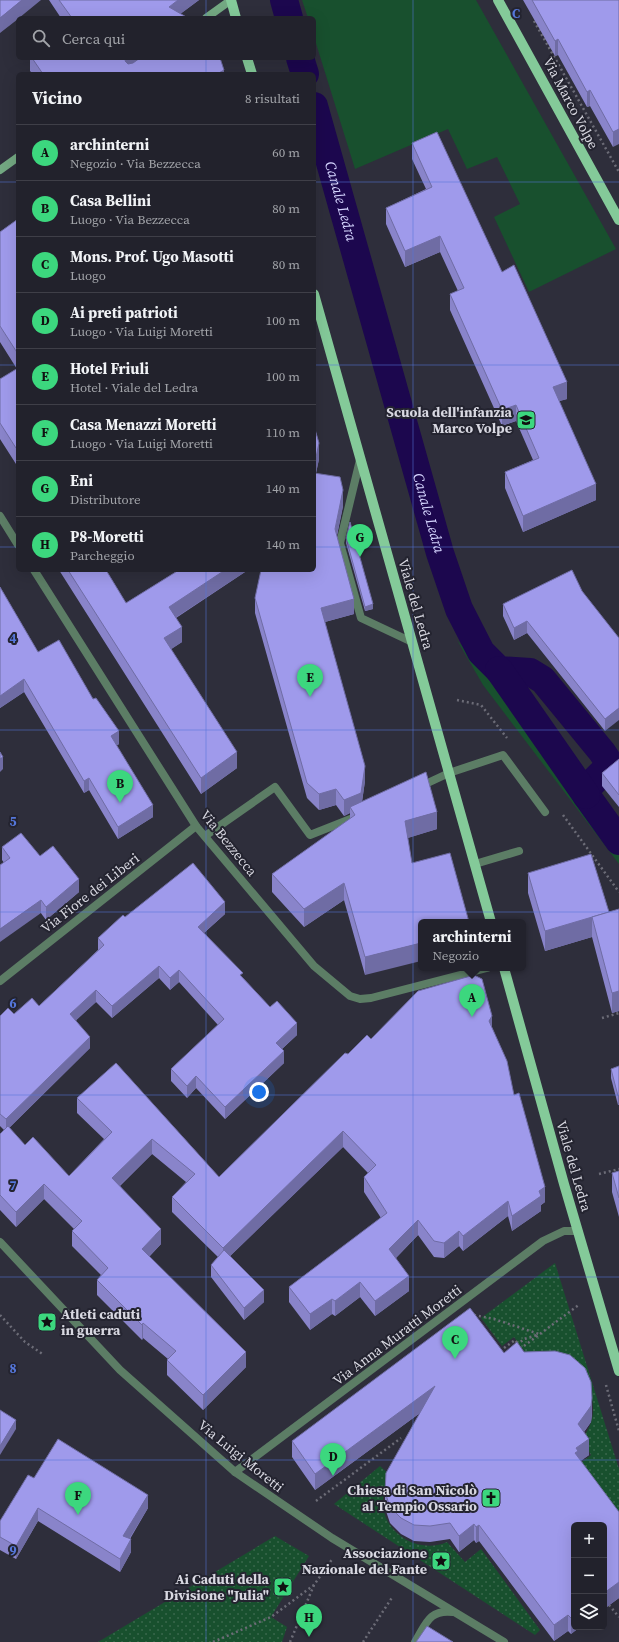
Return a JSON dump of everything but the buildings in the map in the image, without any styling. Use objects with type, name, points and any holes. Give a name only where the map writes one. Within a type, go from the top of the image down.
[{"type":"main road","points":[[231,0],[235,16]]},
{"type":"main road","name":"Via Marco Volpe","points":[[498,0],[619,220]]},
{"type":"main road","points":[[248,60],[251,72]]},
{"type":"main road","name":"Viale del Ledra","points":[[316,301],[491,919]]},
{"type":"main road","name":"Viale del Ledra","points":[[505,971],[619,1371]]},
{"type":"street","points":[[209,16],[231,0]]},
{"type":"street","points":[[0,170],[16,158]]},
{"type":"street","points":[[361,460],[340,543],[361,618],[412,642]]},
{"type":"street","points":[[0,516],[16,542]]},
{"type":"street","name":"Via Bezzecca","points":[[35,572],[196,826],[314,966],[350,996],[360,999],[371,998],[475,971]]},
{"type":"street","points":[[409,792],[449,773],[503,755],[545,812]]},
{"type":"street","points":[[205,836],[275,787],[310,835],[367,812]]},
{"type":"street","name":"Via Fiore dei Liberi","points":[[0,982],[196,826]]},
{"type":"street","points":[[475,864],[519,851]]},
{"type":"street","name":"Via Anna Muratti Moretti","points":[[236,1472],[543,1241],[564,1231],[578,1231]]},
{"type":"street","name":"Via Luigi Moretti","points":[[0,1242],[120,1370],[236,1472],[284,1507],[376,1565],[504,1642]]},
{"type":"street","points":[[415,1642],[432,1616],[439,1611],[453,1612]]},
{"type":"path","points":[[530,14],[619,172]]},
{"type":"path","points":[[602,1018],[619,1014]]},
{"type":"path","points":[[600,1174],[619,1169]]},
{"type":"path","points":[[516,1352],[583,1301]]},
{"type":"path","points":[[0,1315],[24,1342],[44,1355]]},
{"type":"path","points":[[478,1321],[473,1315],[494,1319],[539,1334]]},
{"type":"path","points":[[513,1348],[524,1339],[539,1334]]},
{"type":"path","points":[[495,1345],[500,1351],[515,1340],[518,1344]]},
{"type":"path","points":[[316,1501],[401,1438]]},
{"type":"path","points":[[290,1642],[314,1585],[334,1557]]},
{"type":"path","points":[[213,1642],[271,1617],[314,1585]]},
{"type":"path","points":[[363,1642],[394,1593]]},
{"type":"path","points":[[609,1604],[619,1617]]},
{"type":"green space","points":[[302,0],[476,0],[616,249],[529,292],[494,217],[520,204],[497,157],[467,169],[448,129],[355,169],[316,43],[316,16],[307,16]]},
{"type":"green space","points":[[457,640],[513,707],[619,844],[619,864],[483,685]]},
{"type":"green space","points":[[555,1263],[619,1469],[619,1520],[578,1465],[591,1455],[582,1439],[589,1428],[592,1417],[593,1405],[590,1392],[535,1366],[514,1337],[502,1346],[481,1318]]},
{"type":"green space","points":[[380,1466],[391,1476],[383,1498],[383,1506],[386,1517],[398,1534],[406,1540],[426,1546],[447,1542],[465,1562],[481,1549],[540,1630],[535,1635],[334,1504]]},
{"type":"green space","points":[[275,1536],[309,1556],[271,1617],[287,1627],[282,1642],[98,1642]]},
{"type":"waterway","name":"Canale Ledra","points":[[284,0],[288,16]]},
{"type":"waterway","name":"Canale Ledra","points":[[301,60],[304,72]]},
{"type":"waterway","name":"Canale Ledra","points":[[316,113],[440,553],[459,609],[481,652],[499,670],[530,672],[543,680],[602,752],[608,761],[606,769],[586,789],[586,795],[619,841]]},
{"type":"waterway","points":[[499,670],[586,795]]},
{"type":"place","name":"Scuola dell'infanzia Marco Volpe","points":[[526,420]]},
{"type":"place","name":"Eni","points":[[360,557]]},
{"type":"place","name":"Hotel Friuli","points":[[310,697]]},
{"type":"place","name":"Casa Bellini","points":[[120,803]]},
{"type":"place","name":"archinterni","points":[[472,1017]]},
{"type":"place","name":"Atleti caduti in guerra","points":[[47,1322]]},
{"type":"place","name":"Mons. Prof. Ugo Masotti","points":[[455,1359]]},
{"type":"place","name":"Ai preti patrioti","points":[[333,1476]]},
{"type":"place","name":"Chiesa di San Nicolò al Tempio Ossario","points":[[491,1498]]},
{"type":"place","name":"Casa Menazzi Moretti","points":[[78,1515]]},
{"type":"place","name":"Associazione Nazionale del Fante","points":[[441,1561]]},
{"type":"place","name":"Ai Caduti della Divisione \"Julia\"","points":[[283,1587]]},
{"type":"place","name":"P8-Moretti","points":[[309,1637]]}]
